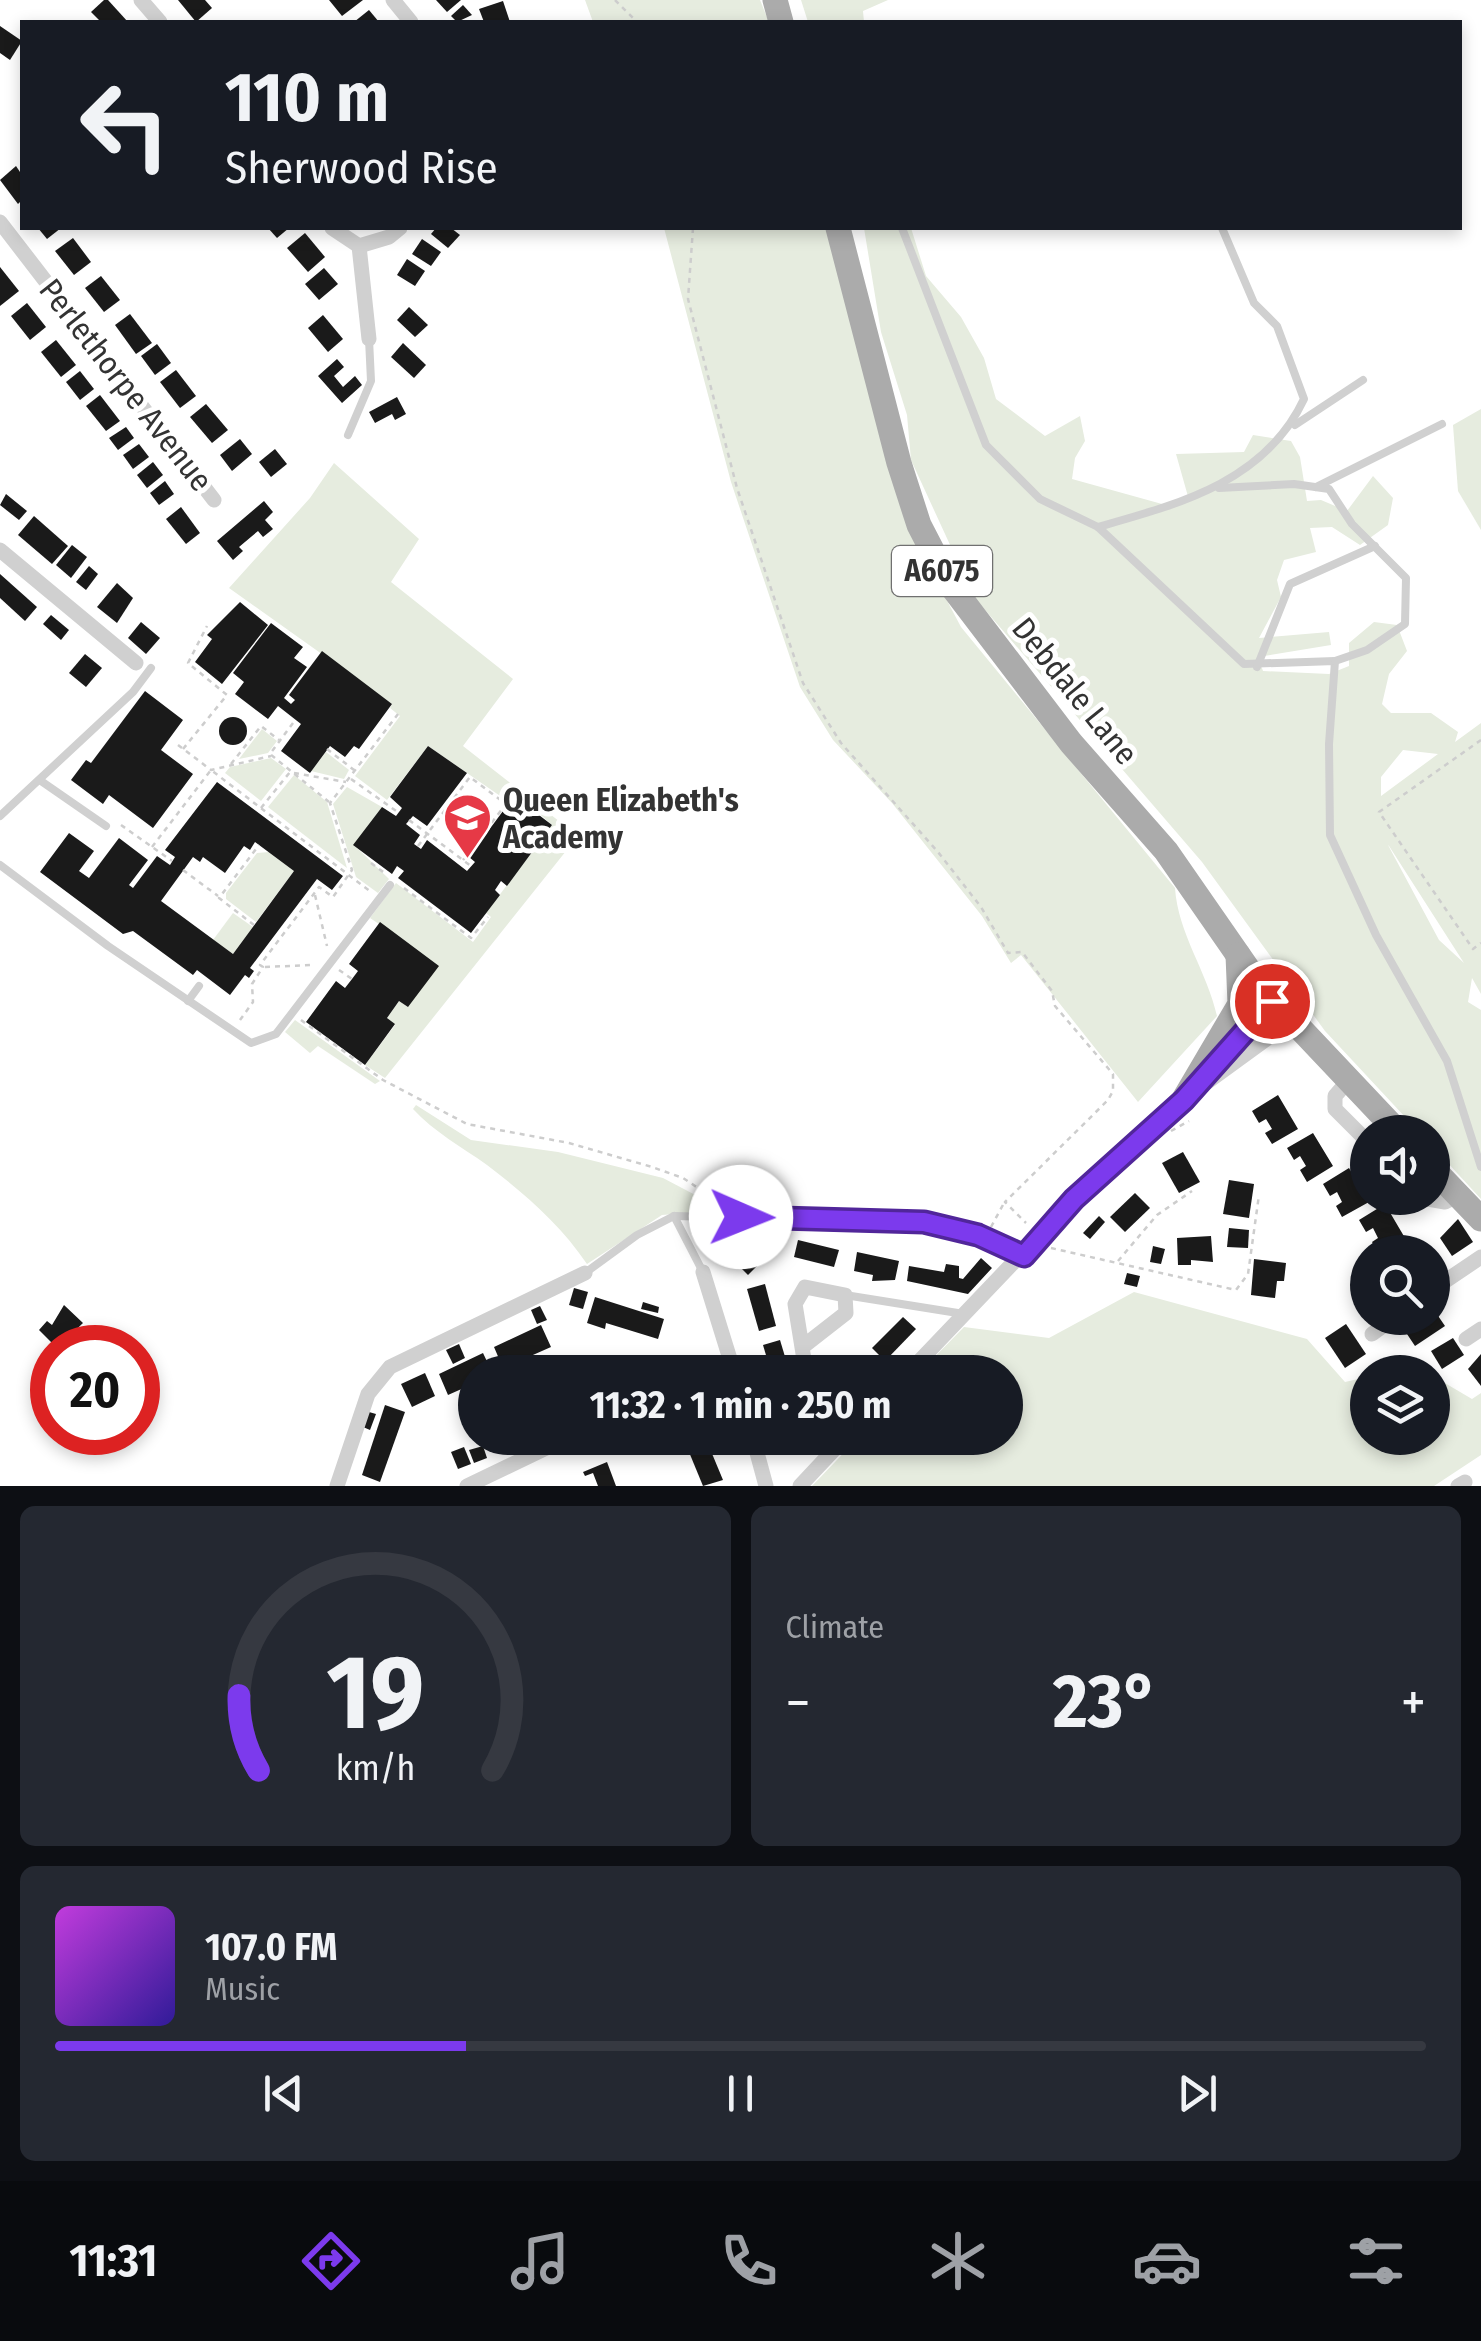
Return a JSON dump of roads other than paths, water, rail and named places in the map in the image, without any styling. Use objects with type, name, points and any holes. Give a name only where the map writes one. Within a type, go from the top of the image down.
[{"type":"main road","name":"Debdale Lane","points":[[839,230],[898,463],[919,526],[948,583],[1071,742],[1166,852],[1272,1001],[1381,1115]]},
{"type":"main road","points":[[1186,1106],[1240,1004],[1238,955]]},
{"type":"main road","points":[[1450,1186],[1481,1219]]},
{"type":"street","points":[[141,0],[158,20]]},
{"type":"street","points":[[393,0],[409,20]]},
{"type":"street","name":"Perlethorpe Avenue","points":[[0,222],[214,500]]},
{"type":"street","points":[[335,230],[358,246],[369,339]]},
{"type":"street","points":[[358,246],[389,237],[398,230]]},
{"type":"street","points":[[0,550],[146,668]]},
{"type":"street","points":[[1186,1106],[1272,1001]]},
{"type":"street","points":[[926,1355],[1024,1256],[1034,1236],[1074,1199],[1290,1021]]},
{"type":"street","points":[[1348,1081],[1335,1096],[1334,1109],[1350,1125]]},
{"type":"street","points":[[1450,1199],[1459,1195]]},
{"type":"street","points":[[1450,1278],[1481,1258]]},
{"type":"street","points":[[703,1272],[729,1355]]},
{"type":"street","points":[[337,1486],[362,1405],[390,1367],[585,1273]]},
{"type":"street","points":[[805,1344],[846,1312],[845,1295],[805,1287],[795,1304],[805,1355]]},
{"type":"street","points":[[1466,1340],[1481,1328]]},
{"type":"street","points":[[467,1486],[532,1455]]},
{"type":"street","points":[[757,1455],[766,1486]]},
{"type":"street","points":[[800,1486],[824,1455]]},
{"type":"lane","points":[[903,230],[966,405],[986,445],[1040,499],[1098,527],[1244,664],[1257,667],[1335,661],[1368,650],[1406,624],[1406,578],[1352,524],[1330,489],[1219,488],[1098,527]]},
{"type":"lane","points":[[1223,230],[1254,303],[1277,326],[1304,400],[1291,427]]},
{"type":"lane","points":[[348,435],[371,380],[369,339]]},
{"type":"lane","points":[[1219,488],[1291,427],[1363,380]]},
{"type":"lane","points":[[1316,487],[1442,424]]},
{"type":"lane","points":[[1257,667],[1290,584],[1375,546]]},
{"type":"lane","points":[[1335,661],[1329,744],[1330,835],[1376,935],[1446,1061],[1481,1167]]},
{"type":"lane","points":[[0,816],[40,780],[146,668]]},
{"type":"lane","points":[[40,780],[106,826]]},
{"type":"lane","points":[[0,865],[252,1043],[263,1041],[292,1013],[390,885]]},
{"type":"lane","points":[[188,1001],[199,986]]},
{"type":"lane","points":[[674,1216],[703,1272]]},
{"type":"lane","points":[[585,1273],[637,1234],[674,1216],[924,1222],[1024,1256]]},
{"type":"lane","points":[[845,1295],[966,1315]]},
{"type":"place","name":"Queen Elizabeth's Academy","points":[[468,860]]}]
